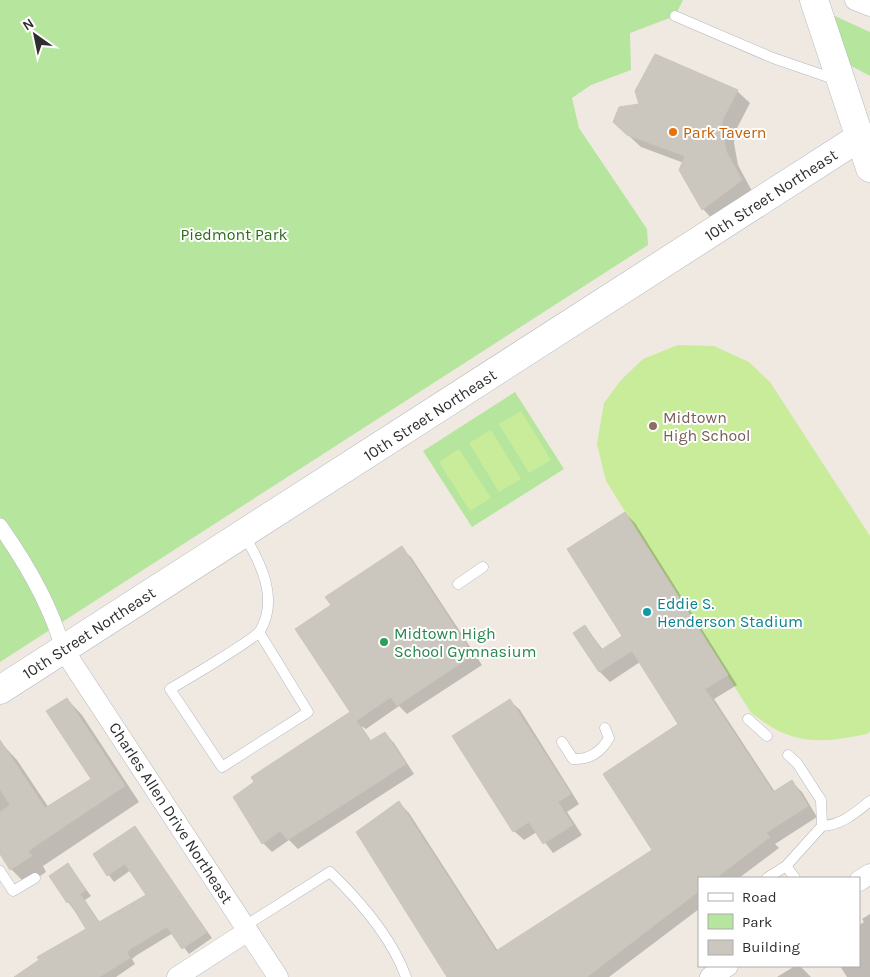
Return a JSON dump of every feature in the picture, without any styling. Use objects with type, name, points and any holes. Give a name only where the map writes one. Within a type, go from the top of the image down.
[{"type":"main road","points":[[814,0],[870,168]]},
{"type":"main road","name":"10th Street Northeast","points":[[0,690],[244,535],[860,137]]},
{"type":"street","points":[[855,0],[870,6]]},
{"type":"street","points":[[0,526],[28,570],[53,619],[63,649]]},
{"type":"street","name":"Charles Allen Drive Northeast","points":[[63,649],[278,977]]},
{"type":"street","points":[[177,977],[246,929]]},
{"type":"street","points":[[710,977],[726,967]]},
{"type":"lane","points":[[675,16],[773,58],[840,81]]},
{"type":"lane","points":[[244,535],[260,561],[266,578],[267,609],[259,632],[170,690],[222,767],[308,712],[259,632]]},
{"type":"lane","points":[[458,584],[483,567]]},
{"type":"lane","points":[[748,719],[766,736]]},
{"type":"lane","points":[[562,742],[573,759],[585,759],[604,748],[609,738],[605,728]]},
{"type":"lane","points":[[788,755],[797,763],[821,800],[822,826]]},
{"type":"lane","points":[[769,877],[786,866],[822,826],[834,825],[854,814],[870,800]]},
{"type":"lane","points":[[786,866],[793,877]]},
{"type":"lane","points":[[0,871],[14,892],[35,878]]},
{"type":"lane","points":[[246,929],[330,872],[352,894],[380,929],[406,977]]},
{"type":"green space","name":"Piedmont Park","points":[[0,0],[683,0],[675,16],[630,33],[631,70],[591,85],[572,98],[579,128],[647,229],[648,245],[0,662]]},
{"type":"green space","points":[[826,12],[870,32],[870,76],[842,61]]},
{"type":"green space","points":[[678,345],[714,346],[749,362],[770,382],[870,536],[870,731],[867,734],[824,740],[802,739],[769,726],[751,713],[606,481],[597,444],[604,403],[621,380],[643,359]]},
{"type":"green space","points":[[515,392],[564,469],[472,527],[423,451]]},
{"type":"green space","points":[[521,411],[551,460],[529,473],[499,424]]},
{"type":"green space","points":[[491,430],[521,479],[499,492],[469,443]]},
{"type":"green space","points":[[459,449],[491,498],[470,511],[439,462]]},
{"type":"building","name":"Park Tavern","points":[[655,54],[738,90],[723,119],[722,130],[726,151],[742,180],[702,210],[679,170],[685,156],[627,135],[613,122],[619,107],[639,104],[635,91]]},
{"type":"building","points":[[625,512],[728,675],[705,689],[773,792],[792,780],[808,806],[766,833],[770,837],[717,877],[698,877],[698,892],[587,977],[447,977],[356,832],[399,801],[496,951],[652,850],[603,774],[678,724],[632,651],[599,672],[573,633],[585,625],[601,650],[622,636],[567,549]]},
{"type":"building","name":"Midtown High School Gymnasium","points":[[402,546],[473,655],[397,706],[391,697],[356,721],[295,629],[331,605],[325,597]]},
{"type":"building","points":[[67,698],[125,786],[28,851],[32,856],[10,870],[0,854],[0,812],[10,805],[0,789],[0,740],[45,808],[91,779],[46,711]]},
{"type":"building","points":[[510,699],[571,794],[558,802],[573,825],[543,844],[529,822],[513,832],[452,736]]},
{"type":"building","points":[[350,712],[370,741],[385,732],[406,764],[288,840],[280,831],[262,844],[233,797],[254,782],[251,777]]},
{"type":"building","points":[[135,826],[207,932],[182,949],[167,927],[130,949],[127,953],[130,958],[99,977],[14,977],[39,960],[37,957],[86,929],[69,901],[67,903],[49,876],[68,863],[86,890],[80,894],[99,922],[146,895],[125,864],[107,876],[93,854]]},
{"type":"place","name":"Park Tavern","points":[[673,132]]},
{"type":"place","name":"Midtown High School","points":[[653,426]]},
{"type":"place","name":"Eddie S. Henderson Stadium","points":[[647,612]]},
{"type":"place","name":"Midtown High School Gymnasium","points":[[384,642]]}]
